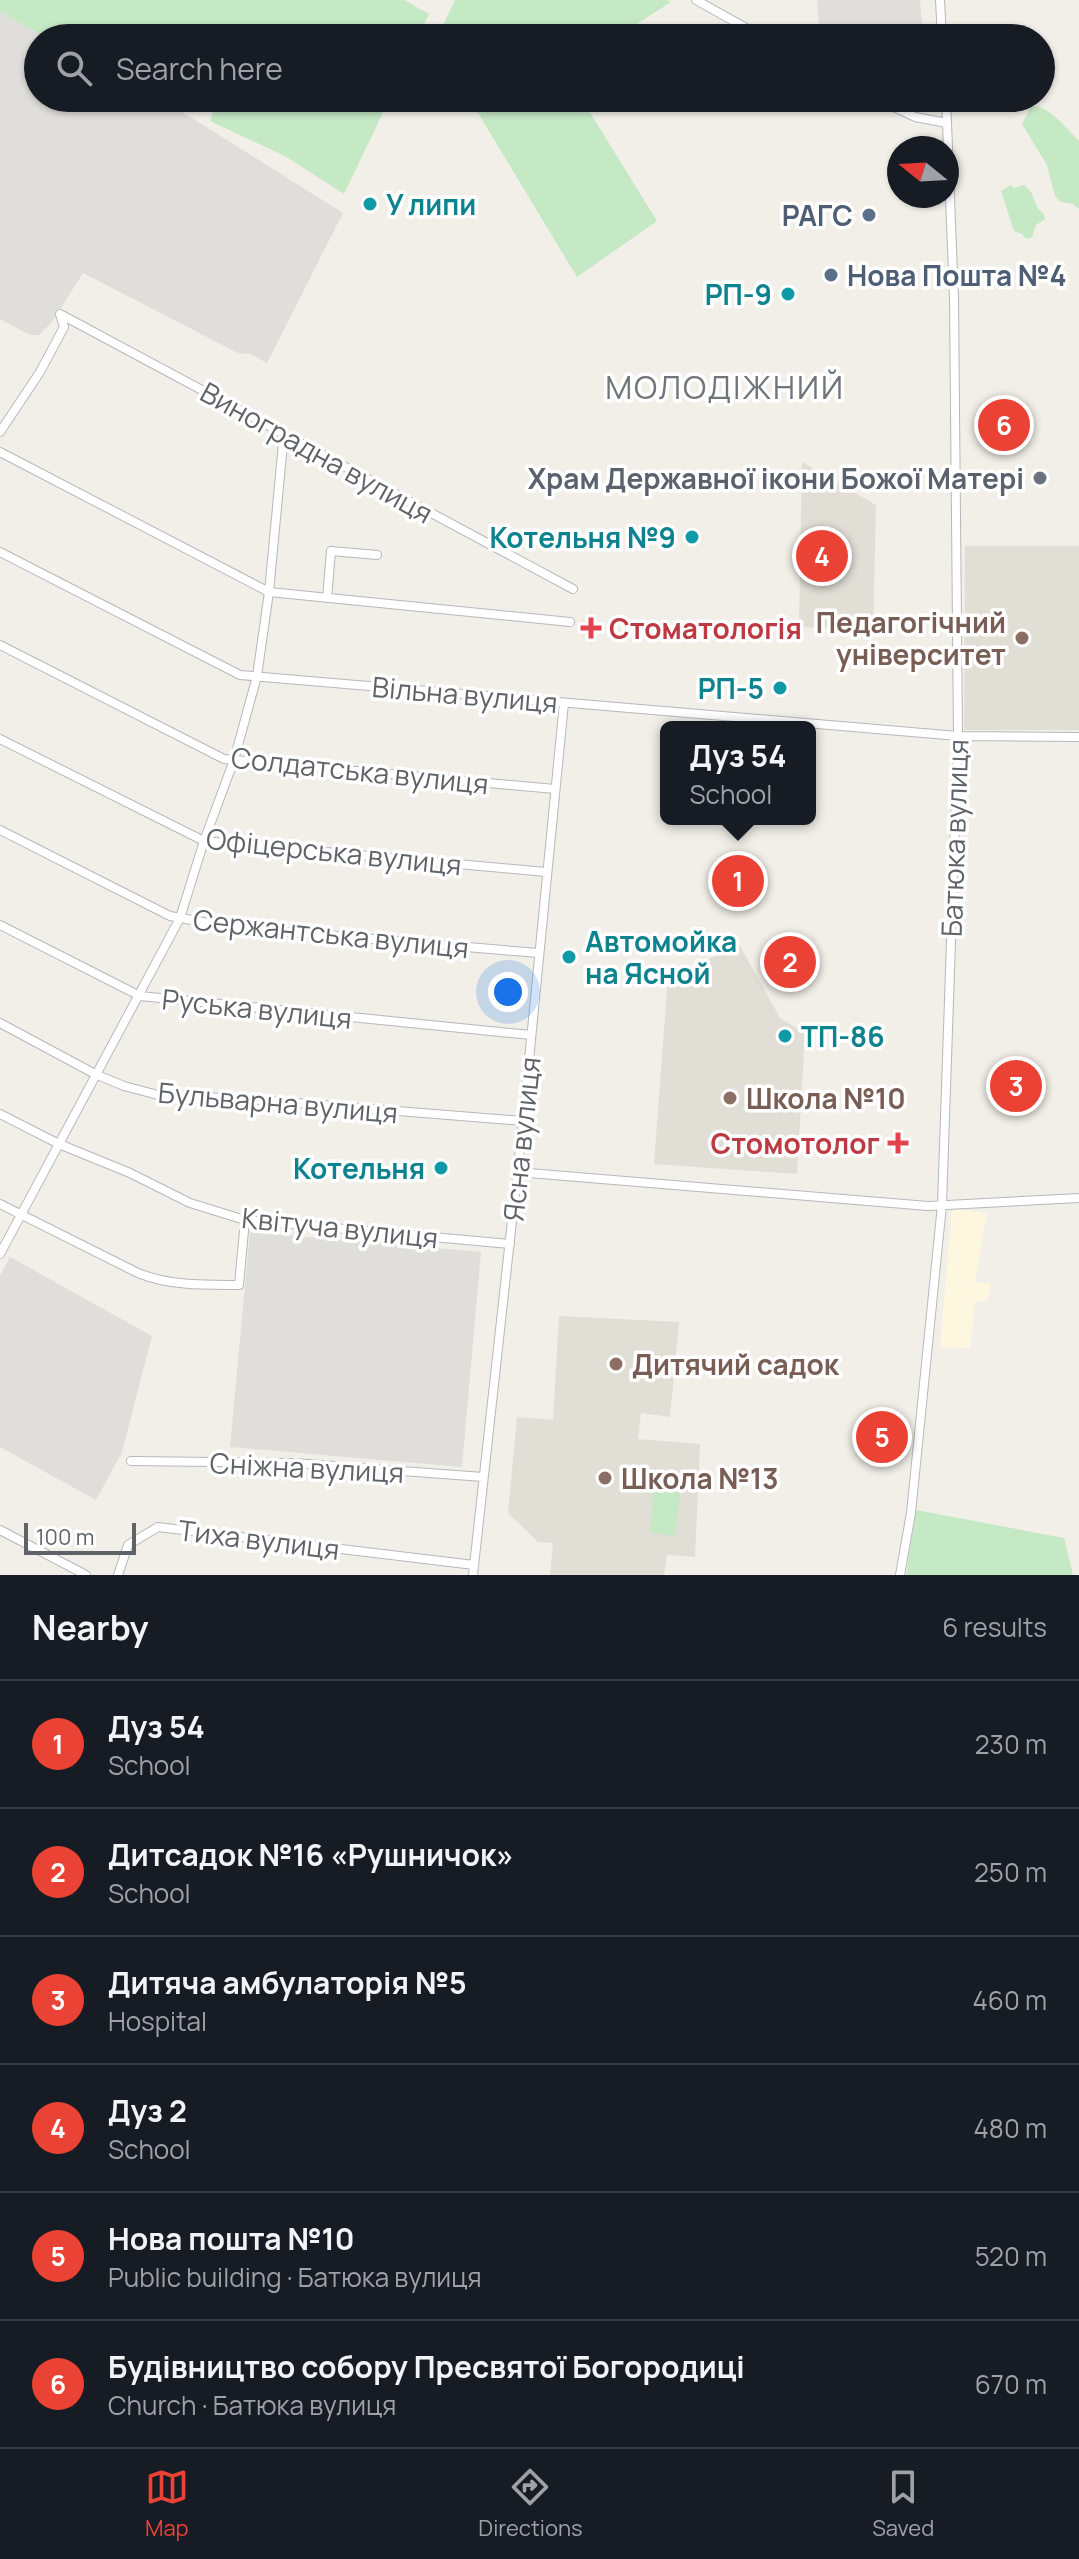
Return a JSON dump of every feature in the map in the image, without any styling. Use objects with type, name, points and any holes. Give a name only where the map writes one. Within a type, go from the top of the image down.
[{"type":"street","points":[[696,0],[739,24]]},
{"type":"street","points":[[940,0],[941,24]]},
{"type":"street","points":[[904,112],[947,123]]},
{"type":"street","name":"Батюка вулиця","points":[[900,1575],[911,1513],[942,1205],[958,736],[954,298],[947,112]]},
{"type":"street","name":"Виноградна вулиця","points":[[0,432],[40,372],[64,327],[60,314],[573,589]]},
{"type":"street","points":[[0,1254],[180,918],[234,760],[257,676],[269,592],[284,433]]},
{"type":"street","points":[[0,452],[269,592],[570,622]]},
{"type":"street","points":[[327,598],[331,551],[377,555]]},
{"type":"street","name":"Вільна вулиця","points":[[0,552],[240,675],[779,721]]},
{"type":"street","name":"Солдатська вулиця","points":[[0,645],[224,759],[555,789]]},
{"type":"street","name":"Ясна вулиця","points":[[473,1575],[523,1121],[564,703]]},
{"type":"street","name":"Вільна вулиця","points":[[816,724],[958,736],[1079,737]]},
{"type":"street","name":"Офіцерська вулиця","points":[[0,739],[204,841],[546,872]]},
{"type":"street","name":"Сержантська вулиця","points":[[0,830],[170,916],[230,927],[538,953]]},
{"type":"street","name":"Руська вулиця","points":[[0,925],[140,996],[531,1035]]},
{"type":"street","name":"Бульварна вулиця","points":[[0,1023],[95,1074],[158,1095],[523,1121]]},
{"type":"street","name":"Квітуча вулиця","points":[[0,1114],[190,1203],[245,1220],[510,1244]]},
{"type":"street","points":[[517,1172],[879,1204],[942,1205],[1079,1198]]},
{"type":"street","points":[[0,1204],[146,1276],[212,1285],[239,1285],[245,1220]]},
{"type":"street","name":"Сніжна вулиця","points":[[131,1461],[294,1463],[483,1477]]},
{"type":"street","name":"Тиха вулиця","points":[[118,1575],[128,1545],[158,1527],[474,1565]]},
{"type":"street","points":[[0,1530],[86,1575]]},
{"type":"shaded area","points":[[817,0],[920,0],[922,24],[819,24]]},
{"type":"shaded area","points":[[0,12],[24,26],[24,112],[182,112],[343,213],[267,363],[250,354],[238,353],[83,273],[52,322],[39,335],[30,335],[0,319]]},
{"type":"shaded area","points":[[802,462],[876,505],[873,630],[799,627]]},
{"type":"shaded area","name":"Педагогічний університет","points":[[965,546],[1079,546],[1079,730],[964,730]]},
{"type":"shaded area","name":"Школа №10","points":[[740,946],[780,1018],[805,1033],[797,1174],[654,1164],[668,976]]},
{"type":"shaded area","points":[[952,1209],[987,1213],[975,1282],[991,1284],[987,1301],[975,1301],[970,1348],[940,1347]]},
{"type":"shaded area","points":[[250,1232],[481,1252],[462,1467],[230,1447]]},
{"type":"shaded area","points":[[10,1257],[152,1336],[122,1452],[96,1500],[0,1447],[0,1276]]},
{"type":"shaded area","name":"Школа №13","points":[[559,1316],[679,1322],[670,1417],[641,1413],[638,1439],[700,1444],[695,1557],[667,1555],[664,1575],[550,1575],[553,1543],[538,1542],[508,1513],[517,1417],[553,1420]]},
{"type":"green space","points":[[0,0],[404,0],[429,14],[424,24],[24,26],[0,12]]},
{"type":"green space","points":[[455,0],[671,2],[637,24],[444,24]]},
{"type":"green space","points":[[213,112],[383,112],[344,194],[285,156],[210,121]]},
{"type":"green space","points":[[477,112],[590,112],[657,221],[577,277]]},
{"type":"green space","points":[[1028,112],[1049,112],[1079,141],[1079,209],[1073,204],[1061,202],[1055,196],[1047,165],[1022,124]]},
{"type":"green space","points":[[1011,185],[1014,188],[1024,185],[1044,214],[1045,219],[1036,225],[1032,237],[1026,239],[1014,231],[1001,191]]},
{"type":"green space","points":[[654,1484],[681,1487],[675,1536],[650,1533]]},
{"type":"green space","points":[[916,1510],[1064,1538],[1073,1575],[906,1575]]},
{"type":"place","name":"У липи","points":[[370,204]]},
{"type":"place","name":"РАГС","points":[[869,215]]},
{"type":"place","name":"Нова Пошта №4","points":[[831,275]]},
{"type":"place","name":"РП-9","points":[[788,294]]},
{"type":"place","name":"Будівництво собору Пресвятої Богородиці","points":[[1004,425]]},
{"type":"place","name":"Храм Державної ікони Божої Матері","points":[[1040,478]]},
{"type":"place","name":"Котельня №9","points":[[692,537]]},
{"type":"place","name":"Дуз 2","points":[[822,556]]},
{"type":"place","name":"Стоматологія","points":[[591,628]]},
{"type":"place","name":"Педагогічний університет","points":[[1022,638]]},
{"type":"place","name":"РП-5","points":[[780,688]]},
{"type":"place","name":"Дуз 54","points":[[738,881]]},
{"type":"place","name":"Автомойка на Ясной","points":[[569,957]]},
{"type":"place","name":"Дитсадок №16 «Рушничок»","points":[[790,962]]},
{"type":"place","name":"ТП-86","points":[[785,1036]]},
{"type":"place","name":"Дитяча амбулаторія №5","points":[[1016,1086]]},
{"type":"place","name":"Школа №10","points":[[730,1098]]},
{"type":"place","name":"Стомотолог","points":[[898,1143]]},
{"type":"place","name":"Котельня","points":[[441,1168]]},
{"type":"place","name":"Дитячий садок","points":[[616,1364]]},
{"type":"place","name":"Нова пошта №10","points":[[882,1437]]},
{"type":"place","name":"Школа №13","points":[[605,1478]]},
{"type":"district","name":"МОЛОДІЖНИЙ","points":[[725,387]]}]
